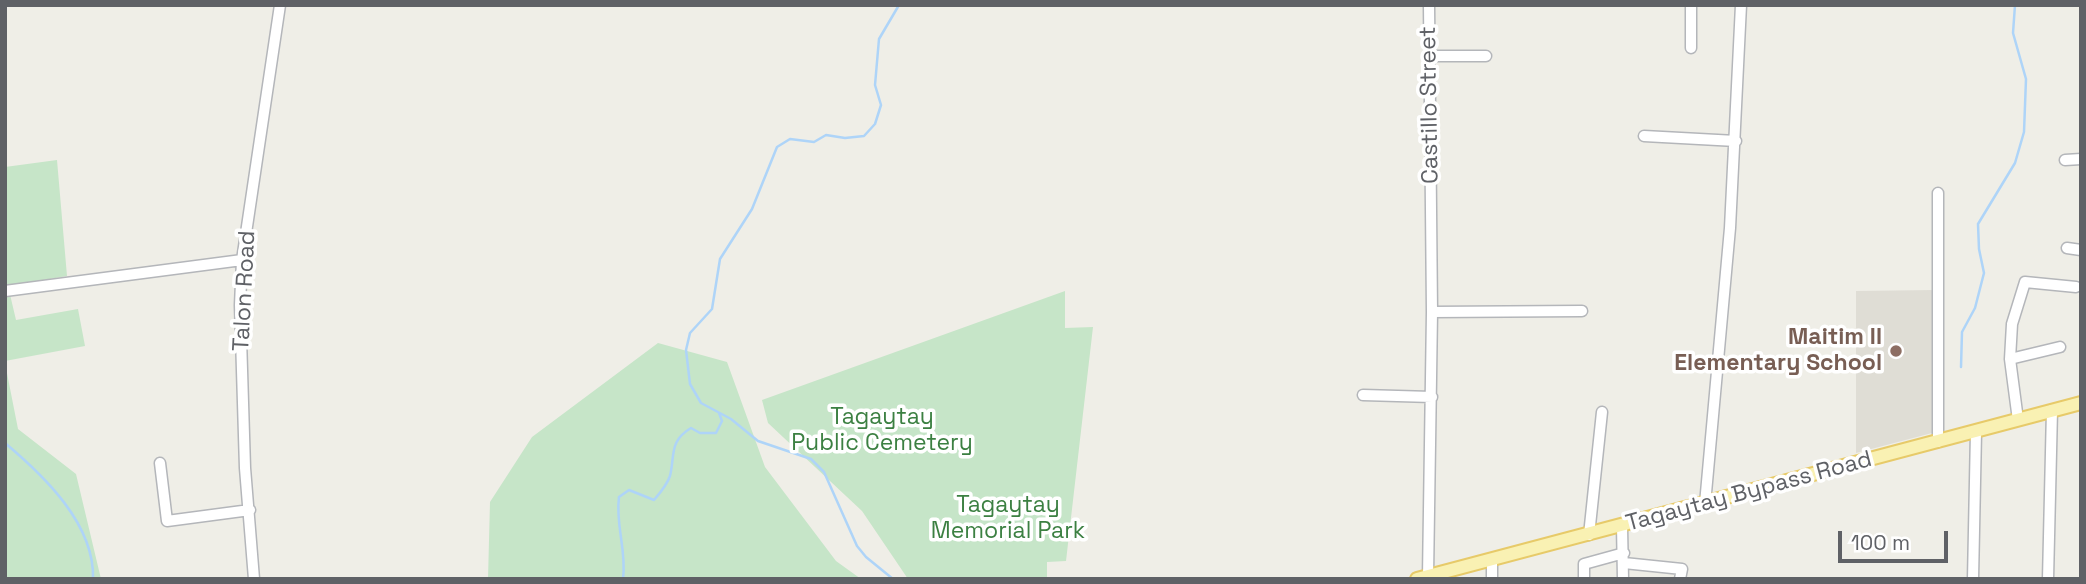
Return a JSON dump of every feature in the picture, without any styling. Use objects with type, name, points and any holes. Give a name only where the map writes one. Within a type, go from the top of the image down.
[{"type":"main road","name":"Tagaytay Bypass Road","points":[[1423,577],[2081,403]]},
{"type":"street","name":"Talon Road","points":[[254,579],[242,404],[242,260],[280,5]]},
{"type":"street","name":"Castillo Street","points":[[1423,577],[1432,397],[1429,5]]},
{"type":"street","points":[[1691,5],[1691,48]]},
{"type":"street","points":[[1705,504],[1736,141],[1741,5]]},
{"type":"street","points":[[1429,55],[1486,56]]},
{"type":"street","points":[[1644,136],[1736,141]]},
{"type":"street","points":[[2065,160],[2081,159]]},
{"type":"street","points":[[1938,193],[1938,442]]},
{"type":"street","points":[[2067,248],[2081,250]]},
{"type":"street","points":[[5,291],[242,260]]},
{"type":"street","points":[[2018,420],[2010,359],[2012,324],[2025,282],[2076,287]]},
{"type":"street","points":[[1432,312],[1582,311]]},
{"type":"street","points":[[2010,359],[2060,347]]},
{"type":"street","points":[[1363,395],[1432,397]]},
{"type":"street","points":[[2048,579],[2052,410]]},
{"type":"street","points":[[1589,535],[1602,412]]},
{"type":"street","points":[[1973,579],[1976,432]]},
{"type":"street","points":[[160,463],[167,521],[250,510]]},
{"type":"street","points":[[1622,526],[1623,579]]},
{"type":"street","points":[[1584,579],[1584,564],[1624,558],[1682,569],[1680,579]]},
{"type":"street","points":[[1492,559],[1492,579]]},
{"type":"shaded area","name":"Maitim II Elementary School","points":[[1934,290],[1932,433],[1856,453],[1856,291]]},
{"type":"green space","points":[[57,160],[67,276],[8,286],[16,320],[78,309],[85,346],[5,361],[5,167]]},
{"type":"green space","name":"Tagaytay Public Cemetery","points":[[1065,291],[1065,328],[1093,327],[1066,561],[1047,562],[1047,579],[908,579],[862,511],[768,423],[762,400]]},
{"type":"green space","points":[[658,343],[727,362],[765,467],[836,561],[861,579],[488,579],[490,502],[532,437]]},
{"type":"green space","points":[[5,363],[18,429],[76,474],[101,579],[5,579]]},
{"type":"waterway","points":[[893,579],[857,546],[824,472],[811,459],[758,441],[731,419],[701,403],[690,384],[686,350],[690,333],[712,309],[720,259],[752,209],[777,147],[790,139],[814,142],[826,135],[845,138],[864,136],[875,124],[881,105],[875,85],[879,39],[899,5]]},
{"type":"waterway","points":[[1961,367],[1962,332],[1975,308],[1984,273],[1978,224],[2015,163],[2024,132],[2026,79],[2013,33],[2015,5]]},
{"type":"waterway","points":[[623,579],[619,497],[629,490],[654,500],[669,479],[674,449],[679,438],[691,428],[700,433],[716,433],[722,421],[719,413]]},
{"type":"waterway","points":[[5,443],[50,486],[76,520],[91,559],[93,579]]},
{"type":"place","name":"Maitim II Elementary School","points":[[1896,351]]},
{"type":"park label","name":"Tagaytay Memorial Park","points":[[1008,519]]}]
